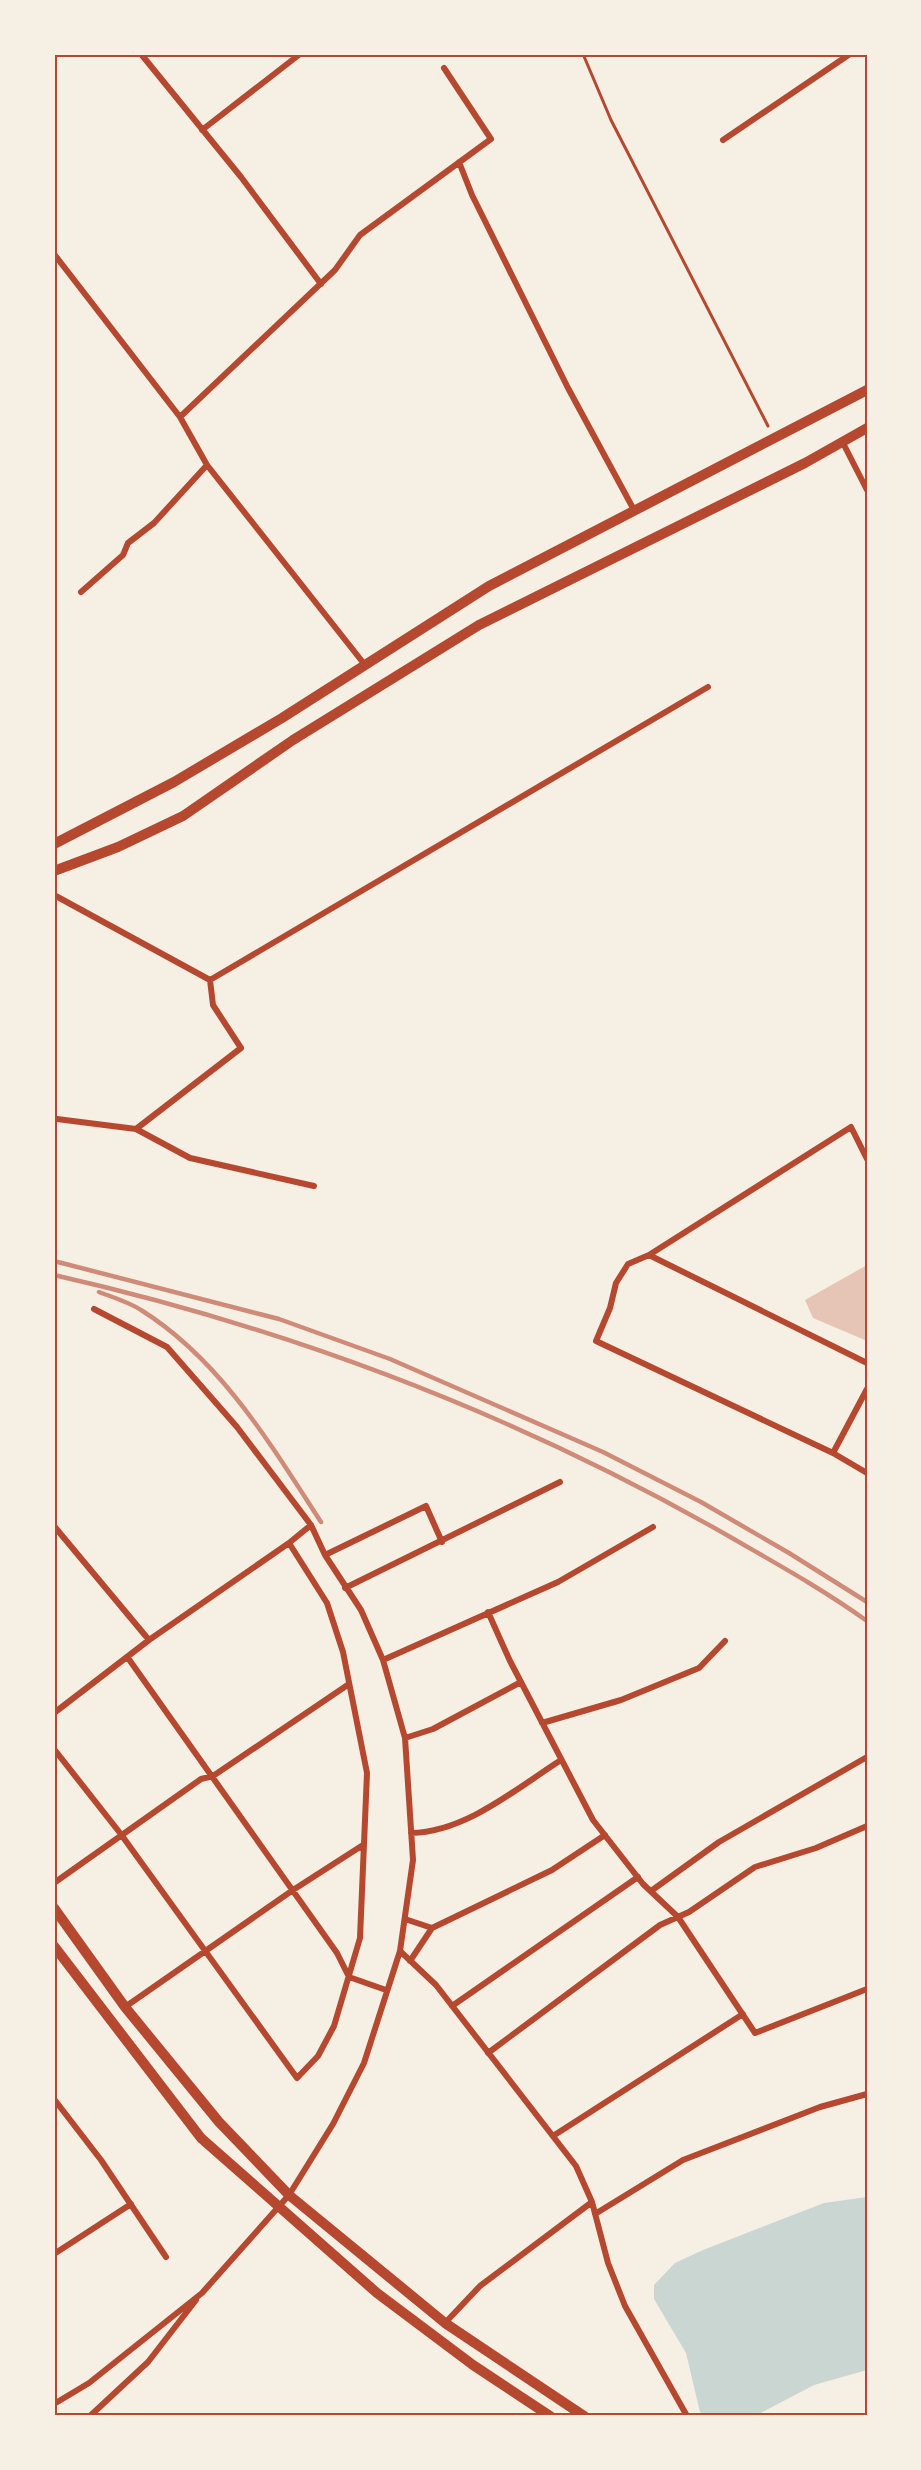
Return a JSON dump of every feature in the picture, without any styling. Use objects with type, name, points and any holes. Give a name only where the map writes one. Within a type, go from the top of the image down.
[{"type":"street","points":[[141,54],[321,284]]},
{"type":"street","points":[[202,130],[300,54]]},
{"type":"street","points":[[723,140],[850,54]]},
{"type":"street","points":[[180,417],[335,270],[360,235],[491,139],[444,68]]},
{"type":"street","points":[[459,162],[472,195],[568,388],[634,510]]},
{"type":"street","points":[[54,254],[180,417],[207,465],[365,665]]},
{"type":"street","points":[[54,844],[174,782],[489,586],[867,390]]},
{"type":"street","points":[[54,871],[118,847],[183,816],[293,740],[479,625],[616,559],[867,428]]},
{"type":"street","points":[[843,442],[867,490]]},
{"type":"street","points":[[81,592],[123,555],[128,543],[154,523],[207,465]]},
{"type":"street","points":[[210,980],[708,687]]},
{"type":"street","points":[[54,895],[210,980]]},
{"type":"street","points":[[136,1130],[241,1048],[213,1005],[210,980]]},
{"type":"street","points":[[57,1119],[136,1130],[190,1158],[314,1186]]},
{"type":"street","points":[[867,1159],[851,1127],[649,1255],[628,1264],[616,1283],[610,1308],[596,1341],[833,1453],[867,1473]]},
{"type":"street","points":[[649,1255],[867,1363]]},
{"type":"street","points":[[90,2416],[148,2362],[202,2293],[289,2195],[333,2124],[364,2063],[400,1952],[413,1860],[405,1738],[383,1660],[361,1610],[325,1555],[311,1525],[237,1427],[167,1347],[94,1309]]},
{"type":"street","points":[[833,1453],[867,1389]]},
{"type":"street","points":[[345,1587],[442,1542],[560,1482]]},
{"type":"street","points":[[325,1555],[426,1506],[442,1542]]},
{"type":"street","points":[[54,1713],[149,1640],[289,1543],[311,1525]]},
{"type":"street","points":[[54,1526],[149,1640]]},
{"type":"street","points":[[383,1660],[558,1582],[653,1527]]},
{"type":"street","points":[[54,1749],[120,1833],[297,2078],[318,2055],[334,2026],[360,1938],[367,1773],[343,1652],[327,1603],[289,1543]]},
{"type":"street","points":[[488,1612],[521,1682],[593,1820],[638,1877],[678,1917],[755,2033],[867,1989]]},
{"type":"street","points":[[542,1723],[621,1700],[699,1668],[725,1641]]},
{"type":"street","points":[[128,1658],[337,1953],[349,1977],[386,1990]]},
{"type":"street","points":[[405,1738],[433,1729],[521,1682]]},
{"type":"street","points":[[54,1883],[120,1833],[201,1779],[213,1776],[349,1684]]},
{"type":"street","points":[[651,1891],[719,1842],[867,1757]]},
{"type":"street","points":[[411,1833],[430,1833],[470,1817],[561,1760]]},
{"type":"street","points":[[488,2053],[660,1925],[678,1917],[754,1867],[816,1848],[867,1826]]},
{"type":"street","points":[[410,1961],[432,1929],[552,1870],[605,1835]]},
{"type":"street","points":[[125,2007],[293,1890],[363,1845]]},
{"type":"street","points":[[452,2006],[638,1877]]},
{"type":"street","points":[[54,1908],[125,2007],[219,2122],[289,2195],[445,2323],[584,2416]]},
{"type":"street","points":[[405,1919],[432,1929]]},
{"type":"street","points":[[54,1946],[201,2138],[377,2293],[473,2365],[550,2416]]},
{"type":"street","points":[[400,1952],[436,1985],[576,2166],[592,2202],[608,2263],[625,2306],[687,2416]]},
{"type":"street","points":[[553,2136],[743,2014]]},
{"type":"street","points":[[595,2214],[682,2160],[809,2111],[867,2094]]},
{"type":"street","points":[[54,2099],[101,2160],[166,2257]]},
{"type":"street","points":[[445,2323],[480,2286],[592,2202]]},
{"type":"street","points":[[54,2254],[131,2204]]},
{"type":"street","points":[[54,2404],[89,2383],[202,2293]]},
{"type":"path","points":[[583,54],[622,141],[774,438]]},
{"type":"shaded area","points":[[867,2197],[867,2370],[814,2385],[755,2416],[706,2416],[700,2412],[686,2353],[654,2299],[654,2285],[675,2263],[703,2250],[824,2203]]},
{"type":"building","points":[[867,1265],[867,1341],[813,1318],[805,1300]]},
{"type":"railway","points":[[54,1261],[279,1319],[390,1359],[603,1452],[701,1502],[867,1602]]},
{"type":"railway","points":[[54,1275],[231,1322],[403,1381],[487,1415],[652,1494],[783,1568],[867,1621]]},
{"type":"railway","points":[[99,1292],[141,1310],[170,1330],[196,1353],[220,1379],[263,1434],[321,1522]]}]
